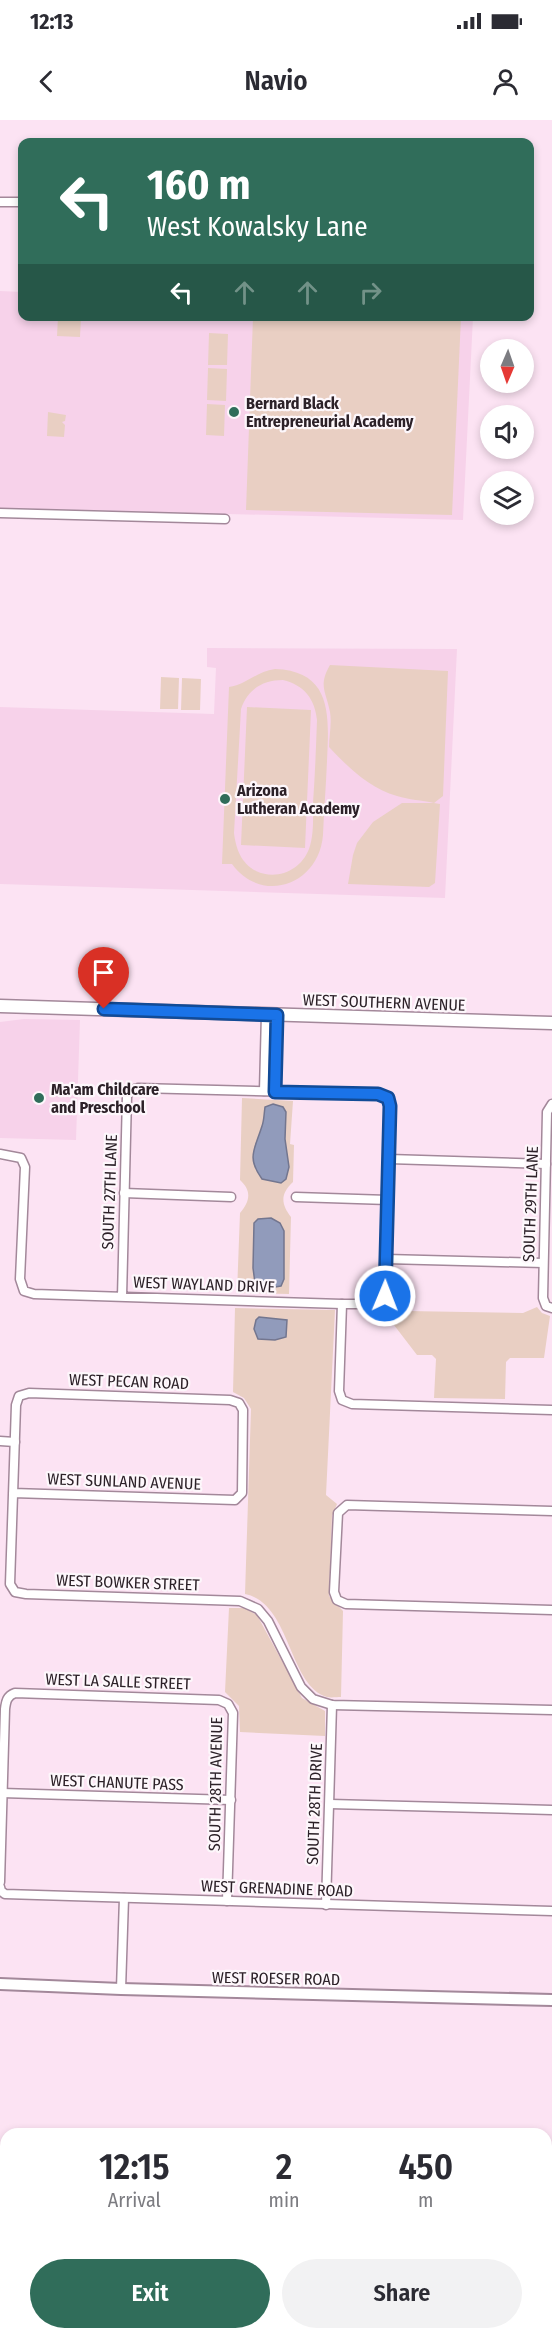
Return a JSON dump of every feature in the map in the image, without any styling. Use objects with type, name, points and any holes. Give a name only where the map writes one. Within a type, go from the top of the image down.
[{"type":"main road","name":"WEST SOUTHERN AVENUE","points":[[0,1006],[552,1023]]},
{"type":"street","points":[[0,202],[18,202]]},
{"type":"street","points":[[0,513],[225,519]]},
{"type":"street","points":[[271,1015],[264,1091],[378,1094],[388,1098],[390,1106],[386,1259],[543,1263]]},
{"type":"street","points":[[271,1015],[275,1092]]},
{"type":"street","name":"SOUTH 27TH LANE","points":[[122,1297],[127,1096],[131,1090],[138,1088],[264,1091]]},
{"type":"street","name":"SOUTH 29TH LANE","points":[[549,1307],[543,1298],[543,1263],[548,1208],[547,1112],[552,1104]]},
{"type":"street","name":"WEST WAYLAND DRIVE","points":[[0,1154],[21,1158],[25,1167],[20,1280],[24,1291],[34,1294],[378,1304],[385,1296],[386,1259]]},
{"type":"street","points":[[389,1160],[546,1164]]},
{"type":"street","points":[[124,1193],[231,1197]]},
{"type":"street","points":[[296,1197],[388,1200]]},
{"type":"street","points":[[342,1304],[339,1391],[342,1400],[351,1404],[552,1410]]},
{"type":"street","name":"WEST PECAN ROAD","points":[[15,1442],[16,1405],[19,1396],[29,1393],[230,1400],[239,1403],[243,1410],[242,1493],[235,1500]]},
{"type":"street","points":[[0,1441],[15,1442],[13,1493]]},
{"type":"street","name":"WEST SUNLAND AVENUE","points":[[13,1493],[235,1500]]},
{"type":"street","name":"WEST BOWKER STREET","points":[[13,1493],[10,1584],[15,1592],[240,1601],[258,1609],[268,1621],[301,1687],[313,1699],[332,1705]]},
{"type":"street","points":[[552,1511],[347,1505],[338,1513],[334,1592],[337,1600],[346,1604],[552,1610]]},
{"type":"street","name":"WEST LA SALLE STREET","points":[[2,1743],[7,1698],[15,1693],[219,1700],[228,1704]]},
{"type":"street","name":"SOUTH 28TH AVENUE","points":[[227,1901],[233,1713],[228,1704]]},
{"type":"street","points":[[332,1705],[552,1710]]},
{"type":"street","name":"SOUTH 28TH DRIVE","points":[[326,1905],[332,1705]]},
{"type":"street","points":[[0,1887],[2,1743]]},
{"type":"street","name":"WEST CHANUTE PASS","points":[[2,1793],[231,1800]]},
{"type":"street","points":[[330,1804],[552,1810]]},
{"type":"street","name":"WEST GRENADINE ROAD","points":[[0,1887],[5,1894],[552,1911]]},
{"type":"street","points":[[121,1989],[124,1898]]},
{"type":"street","name":"WEST ROESER ROAD","points":[[0,1984],[552,2000]]},
{"type":"shaded area","name":"Bernard Black Entrepreneurial Academy","points":[[0,291],[18,292],[18,321],[473,321],[463,520],[0,508]]},
{"type":"shaded area","points":[[58,321],[81,321],[80,337],[57,336]]},
{"type":"shaded area","points":[[253,321],[461,321],[452,515],[246,510]]},
{"type":"shaded area","points":[[209,333],[228,334],[227,365],[208,365]]},
{"type":"shaded area","points":[[208,368],[227,369],[226,401],[207,400]]},
{"type":"shaded area","points":[[207,404],[225,405],[224,436],[206,435]]},
{"type":"shaded area","points":[[48,412],[66,415],[65,421],[62,422],[65,425],[64,437],[47,436]]},
{"type":"shaded area","name":"Arizona Lutheran Academy","points":[[207,648],[457,649],[445,898],[0,884],[0,707],[214,714],[216,668],[207,667]]},
{"type":"shaded area","points":[[330,665],[448,671],[443,796],[434,803],[406,798],[377,788],[360,776],[329,747],[331,716],[324,689],[324,678]]},
{"type":"shaded area","points":[[275,669],[294,672],[308,678],[324,699],[328,728],[323,835],[319,852],[311,866],[300,877],[287,884],[273,886],[258,884],[244,877],[232,864],[222,864],[229,687]],"holes":[[[276,680],[290,682],[307,694],[316,712],[311,844],[305,856],[294,868],[272,875],[251,868],[240,855],[235,839],[241,709],[248,696],[257,687]]]},
{"type":"shaded area","points":[[161,677],[179,678],[178,709],[160,709]]},
{"type":"shaded area","points":[[182,678],[201,679],[200,710],[181,710]]},
{"type":"shaded area","points":[[247,707],[311,710],[305,848],[241,845]]},
{"type":"shaded area","points":[[402,803],[440,804],[435,883],[429,887],[348,884],[357,843],[373,822]]},
{"type":"shaded area","points":[[24,1019],[80,1020],[76,1140],[0,1138],[0,1022]]},
{"type":"shaded area","points":[[242,1098],[293,1101],[290,1144],[294,1145],[293,1182],[283,1199],[285,1208],[291,1217],[289,1294],[237,1293],[240,1213],[248,1200],[248,1192],[240,1180]]},
{"type":"shaded area","points":[[392,1304],[407,1311],[523,1313],[537,1307],[542,1313],[550,1316],[544,1358],[510,1358],[506,1362],[505,1399],[434,1398],[436,1359],[432,1355],[417,1355],[384,1312]]},
{"type":"shaded area","points":[[235,1308],[335,1310],[326,1495],[337,1504],[332,1516],[329,1596],[343,1611],[341,1697],[327,1697],[314,1689],[304,1677],[272,1612],[260,1601],[245,1594],[251,1409],[244,1398],[233,1392]]},
{"type":"shaded area","points":[[229,1608],[244,1608],[257,1615],[302,1698],[325,1711],[325,1736],[240,1732],[239,1706],[225,1692]]},
{"type":"water","points":[[273,1104],[283,1107],[286,1112],[285,1139],[289,1167],[286,1179],[281,1183],[262,1179],[253,1159],[265,1107]]},
{"type":"water","points":[[271,1218],[280,1223],[284,1231],[284,1279],[281,1286],[271,1287],[255,1283],[253,1268],[254,1223],[258,1219]]},
{"type":"water","points":[[259,1317],[287,1320],[286,1337],[275,1340],[258,1339],[254,1329]]},
{"type":"place","name":"Bernard Black Entrepreneurial Academy","points":[[234,412]]},
{"type":"place","name":"Arizona Lutheran Academy","points":[[225,799]]},
{"type":"place","name":"Ma'am Childcare and Preschool","points":[[39,1098]]},
{"type":"route","points":[[104,1009],[277,1015],[275,1092],[378,1094],[388,1098],[390,1106],[385,1296]]}]
